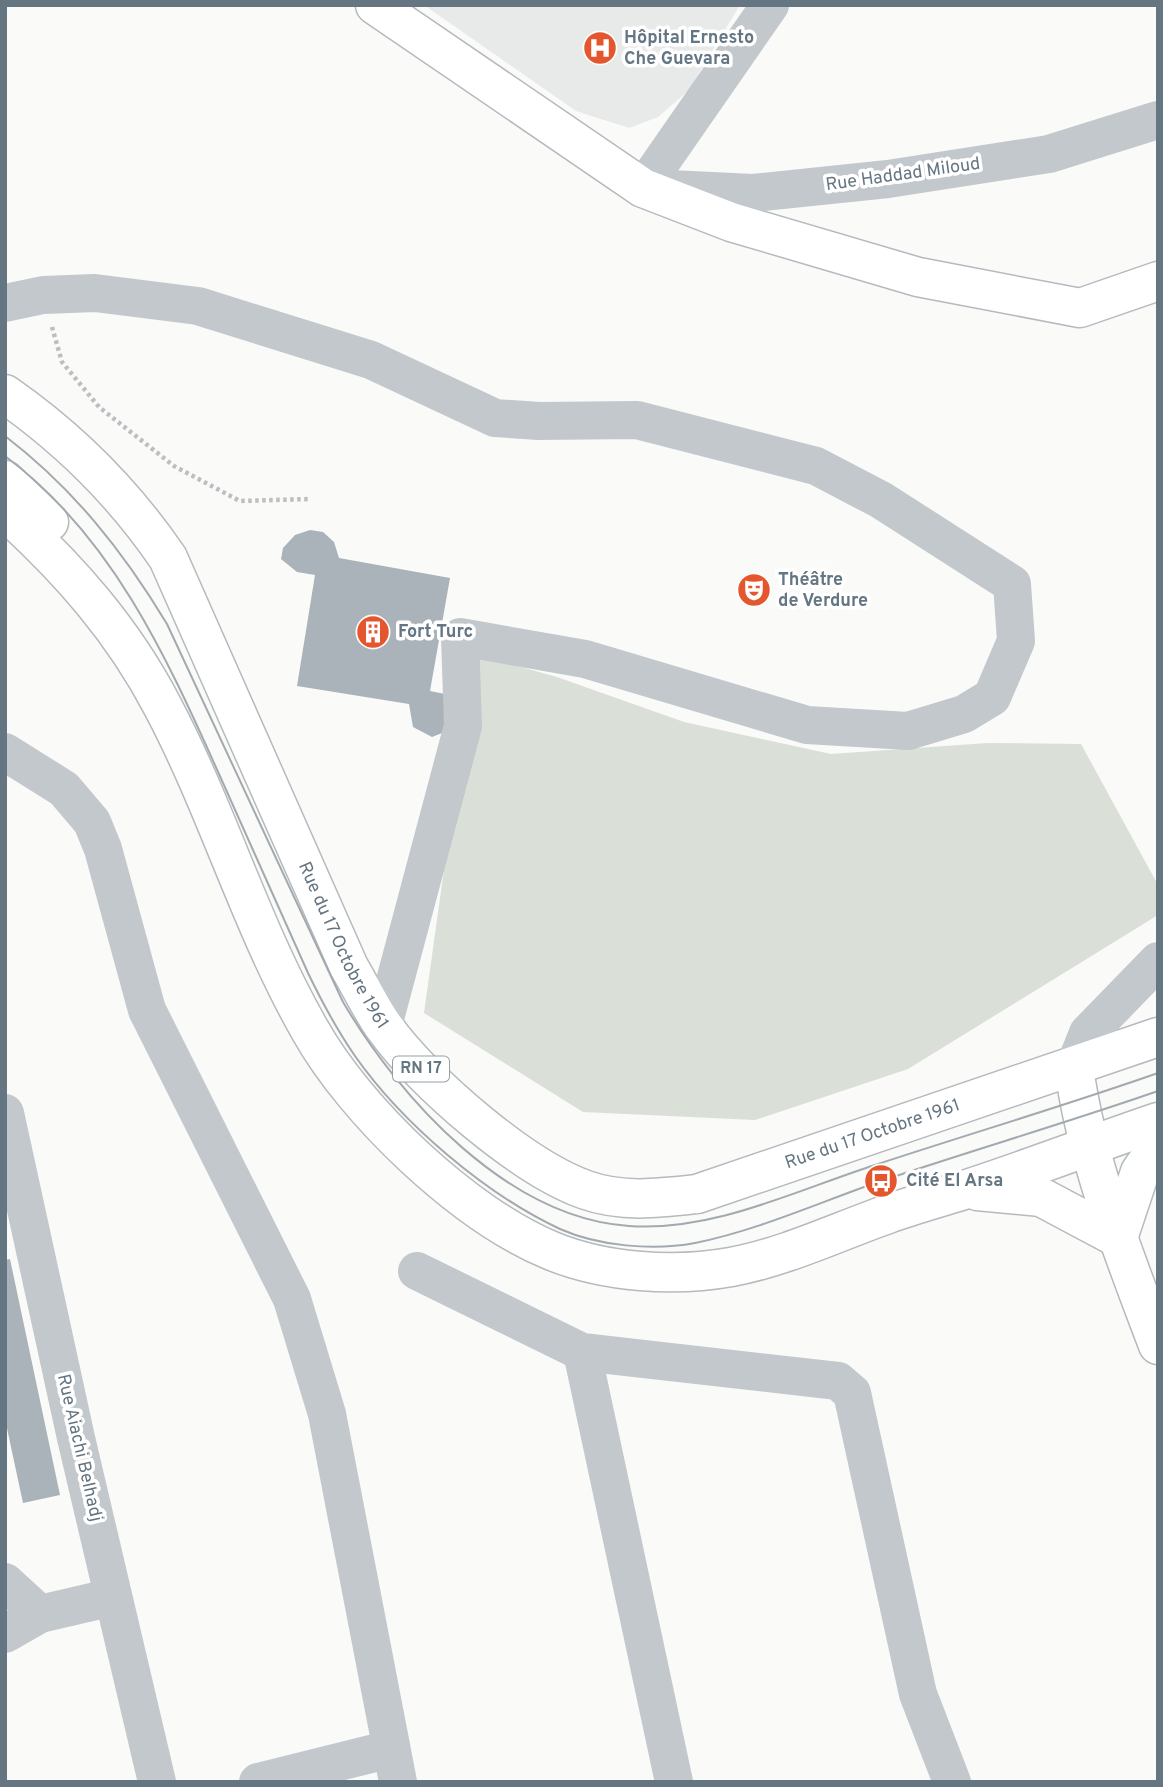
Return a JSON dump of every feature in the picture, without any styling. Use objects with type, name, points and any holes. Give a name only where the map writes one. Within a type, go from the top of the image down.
[{"type":"main road","points":[[375,5],[643,188],[731,222],[918,277],[1080,308],[1158,281]]},
{"type":"main road","name":"Rue du 17 Octobre 1961","points":[[5,394],[73,446],[115,489],[168,558],[349,967],[383,1026],[407,1056],[528,1161],[587,1191],[652,1199],[697,1194],[1074,1068],[1158,1037]]},
{"type":"main road","points":[[5,416],[42,443],[98,498],[138,549],[169,595],[256,761]]},
{"type":"main road","points":[[5,480],[81,556],[127,622],[282,977],[311,1033],[344,1081],[414,1156],[505,1226],[552,1251],[601,1265],[649,1271],[733,1267],[1158,1122]]},
{"type":"main road","points":[[5,511],[83,587],[120,635],[163,707]]},
{"type":"main road","points":[[1074,1068],[1090,1145],[1118,1238],[1145,1278],[1158,1345]]},
{"type":"main road","points":[[1118,1238],[1140,1172],[1158,1146]]},
{"type":"main road","points":[[967,1189],[1041,1197],[1118,1238]]},
{"type":"street","points":[[643,188],[770,5]]},
{"type":"street","name":"Rue Haddad Miloud","points":[[643,188],[753,193],[888,179],[1049,154],[1158,120]]},
{"type":"street","points":[[5,303],[43,295],[95,293],[198,306],[371,360],[495,418],[539,421],[636,420],[816,466],[881,500],[1012,584],[1016,641],[992,697],[964,714],[908,731],[807,725],[585,659],[460,636],[463,726],[383,1026]]},
{"type":"street","points":[[5,752],[64,789],[92,822],[103,849],[147,1010],[292,1299],[327,1414],[394,1765],[258,1782]]},
{"type":"street","points":[[1074,1068],[1088,1032],[1158,961]]},
{"type":"street","name":"Rue Aiachi Belhadj","points":[[5,1113],[157,1782]]},
{"type":"street","points":[[417,1271],[582,1352],[838,1381],[847,1387],[852,1393],[918,1694],[952,1782]]},
{"type":"street","points":[[582,1352],[674,1782]]},
{"type":"street","points":[[5,1582],[40,1614]]},
{"type":"street","points":[[5,1634],[40,1614],[113,1597]]},
{"type":"path","points":[[43,295],[62,362],[99,407],[174,466],[240,501],[310,499]]},
{"type":"shaded area","name":"Hôpital Ernesto Che Guevara","points":[[424,5],[740,5],[688,91],[658,117],[629,128],[576,111]]},
{"type":"shaded area","points":[[474,654],[557,677],[684,722],[831,754],[988,743],[1081,744],[1158,885],[1158,915],[908,1069],[755,1120],[583,1112],[424,1013]]},
{"type":"building","name":"Fort Turc","points":[[310,530],[323,532],[334,542],[339,558],[450,578],[430,691],[445,694],[452,729],[432,737],[413,727],[409,704],[297,686],[315,575],[297,572],[281,559],[283,548],[295,535]]},
{"type":"building","points":[[10,1259],[60,1495],[23,1503],[5,1419],[5,1260]]},
{"type":"tram line","points":[[5,436],[53,477],[95,522],[133,571],[167,624],[343,1002],[367,1039],[395,1077],[462,1147],[500,1177],[541,1201],[584,1218],[629,1226],[692,1223],[754,1207],[1158,1073]]},
{"type":"tram line","points":[[5,456],[43,488],[76,523],[106,561],[132,601],[178,686],[308,973],[355,1056],[374,1081],[421,1131],[475,1177],[532,1214],[575,1235],[608,1243],[644,1247],[695,1243],[766,1223],[881,1181],[1158,1091]]},
{"type":"place","name":"Hôpital Ernesto Che Guevara","points":[[600,48]]},
{"type":"place","name":"Théâtre de Verdure","points":[[754,590]]},
{"type":"place","name":"Fort Turc","points":[[373,632]]},
{"type":"place","name":"Cité El Arsa","points":[[881,1181]]}]
